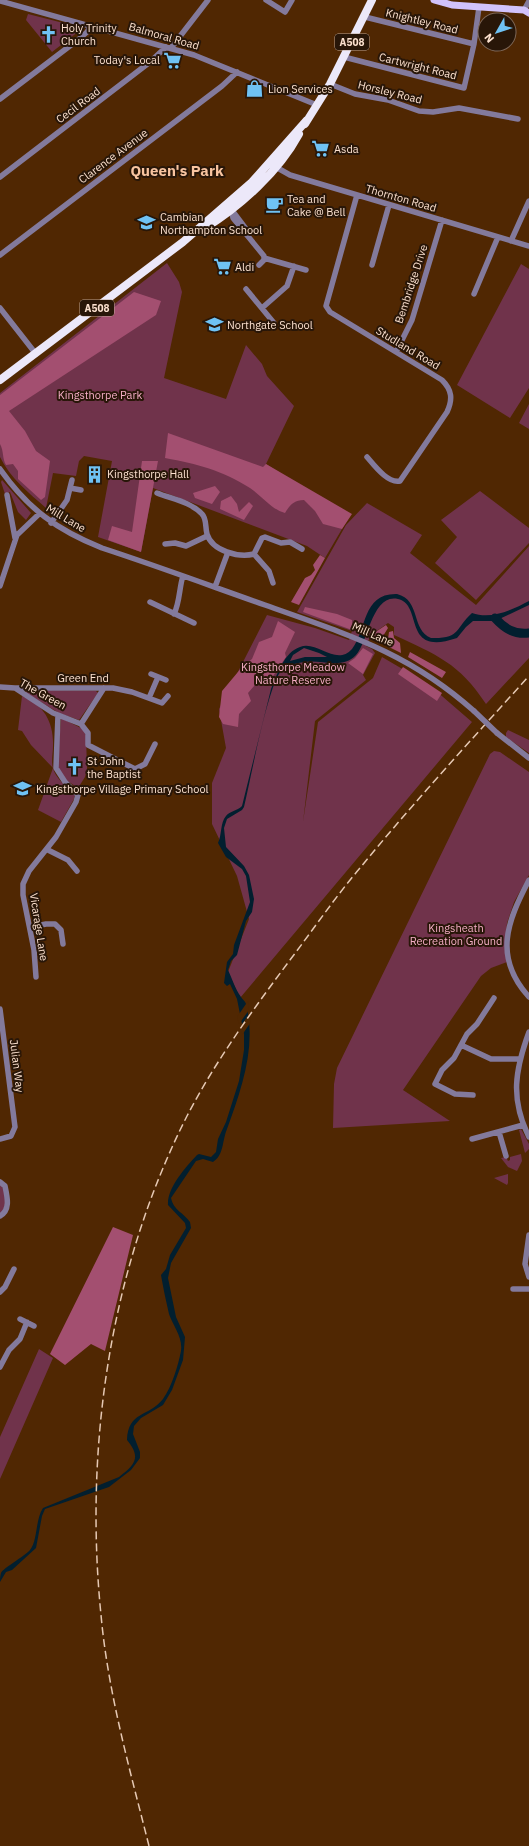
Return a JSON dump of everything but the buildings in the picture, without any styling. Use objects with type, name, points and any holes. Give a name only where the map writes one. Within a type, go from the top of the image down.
[{"type":"highway","name":"A508","points":[[0,380],[219,216],[273,166],[293,144],[330,84],[365,17],[372,0]]},
{"type":"highway","name":"A508","points":[[236,201],[241,192],[273,166]]},
{"type":"highway","points":[[219,216],[228,208],[234,214],[236,210],[236,201]]},
{"type":"highway","name":"A508","points":[[0,384],[10,373]]},
{"type":"main road","points":[[434,0],[452,5],[526,11]]},
{"type":"street","name":"Balmoral Road","points":[[0,0],[194,55],[317,105]]},
{"type":"street","name":"Cecil Road","points":[[0,177],[169,48],[208,0]]},
{"type":"street","points":[[266,0],[285,12],[292,0]]},
{"type":"street","points":[[526,11],[529,1]]},
{"type":"street","points":[[474,44],[479,7]]},
{"type":"street","name":"Knightley Road","points":[[365,17],[474,44]]},
{"type":"street","points":[[0,99],[88,32],[91,26]]},
{"type":"street","name":"Cartwright Road","points":[[344,57],[464,88],[474,44]]},
{"type":"street","name":"Clarence Avenue","points":[[0,255],[222,86],[237,72]]},
{"type":"street","name":"Horsley Road","points":[[330,84],[354,94],[388,100],[420,111],[433,112],[459,108],[518,119]]},
{"type":"street","name":"Thornton Road","points":[[273,166],[290,176],[529,246]]},
{"type":"street","name":"Studland Road","points":[[357,195],[326,306],[330,312],[447,385],[452,395],[450,405],[400,481],[394,481],[385,475],[367,457]]},
{"type":"street","points":[[510,241],[529,201]]},
{"type":"street","points":[[372,265],[389,205]]},
{"type":"street","points":[[234,214],[264,258],[306,270]]},
{"type":"street","name":"Bembridge Drive","points":[[396,352],[412,320],[442,220]]},
{"type":"street","points":[[474,294],[498,237]]},
{"type":"street","points":[[259,264],[264,258]]},
{"type":"street","points":[[262,308],[287,286],[294,266]]},
{"type":"street","points":[[246,289],[274,323]]},
{"type":"street","points":[[0,308],[36,354]]},
{"type":"street","name":"Mill Lane","points":[[0,469],[14,488],[39,514],[51,523],[92,544],[344,633],[371,644],[422,671],[452,692],[529,758]]},
{"type":"street","points":[[0,475],[29,509],[39,514],[19,532],[15,538],[0,586]]},
{"type":"street","points":[[51,523],[67,500],[72,480]]},
{"type":"street","points":[[70,488],[81,490]]},
{"type":"street","points":[[157,493],[196,509],[206,520],[207,536],[216,546],[228,552],[244,556],[254,554]]},
{"type":"street","points":[[7,495],[15,538]]},
{"type":"street","points":[[165,544],[175,543],[186,546],[207,536]]},
{"type":"street","points":[[254,554],[262,538],[265,537],[281,543],[290,542],[302,549]]},
{"type":"street","points":[[215,587],[228,552]]},
{"type":"street","points":[[254,554],[268,571],[273,582]]},
{"type":"street","points":[[174,614],[178,607],[178,592],[183,576]]},
{"type":"street","points":[[150,602],[194,623]]},
{"type":"street","points":[[151,674],[166,680]]},
{"type":"street","points":[[149,698],[158,677]]},
{"type":"street","name":"The Green","points":[[0,686],[15,688],[58,715],[82,724]]},
{"type":"street","name":"Green End","points":[[15,688],[104,688],[132,692],[162,703],[168,696]]},
{"type":"street","points":[[104,688],[82,724],[88,733],[88,745],[138,769],[148,761],[155,744]]},
{"type":"street","name":"Vicarage Lane","points":[[36,977],[30,927],[23,895],[23,884],[28,873],[48,850],[76,802],[78,795],[65,782],[56,768],[58,715]]},
{"type":"street","points":[[48,850],[77,871]]},
{"type":"street","points":[[529,880],[512,914],[507,939],[510,967],[516,980],[529,997]]},
{"type":"street","points":[[30,927],[55,924],[61,930],[63,944]]},
{"type":"street","points":[[472,1095],[455,1094],[435,1084],[442,1070],[454,1058],[461,1045],[494,998]]},
{"type":"street","name":"Julian Way","points":[[0,1009],[15,1126],[11,1136],[0,1139]]},
{"type":"street","points":[[529,1032],[519,1059],[516,1087],[518,1105],[523,1125],[529,1138]]},
{"type":"street","points":[[461,1045],[491,1059],[519,1059]]},
{"type":"street","points":[[472,1139],[523,1125]]},
{"type":"street","points":[[499,1132],[506,1156]]},
{"type":"street","points":[[0,1182],[5,1186],[8,1201],[5,1211],[0,1216]]},
{"type":"street","points":[[529,1235],[524,1264],[529,1277]]},
{"type":"street","points":[[0,1292],[10,1278],[14,1269]]},
{"type":"street","points":[[3,1275],[10,1278]]},
{"type":"street","points":[[513,1289],[529,1289]]},
{"type":"street","points":[[20,1319],[34,1326]]},
{"type":"street","points":[[0,1367],[9,1350],[20,1340],[27,1322]]},
{"type":"green space","points":[[28,14],[83,28],[52,52],[26,20]]},
{"type":"green space","name":"Kingsthorpe Park","points":[[167,263],[179,282],[182,292],[164,378],[226,399],[246,345],[262,364],[267,376],[294,406],[266,464],[349,517],[325,558],[307,546],[153,488],[141,552],[98,537],[112,461],[84,456],[79,461],[76,476],[53,473],[46,508],[14,478],[4,465],[0,457],[0,393]]},
{"type":"green space","points":[[521,264],[529,269],[529,388],[510,418],[457,385]]},
{"type":"green space","points":[[529,404],[529,429],[519,423]]},
{"type":"green space","points":[[2,480],[31,513],[26,520],[18,512],[10,492],[5,494],[1,482]]},
{"type":"green space","points":[[480,491],[529,528],[529,543],[476,600],[435,563],[457,537],[441,520]]},
{"type":"green space","name":"Kingsthorpe Meadow Nature Reserve","points":[[367,503],[422,535],[410,553],[476,605],[529,546],[529,658],[486,704],[476,690],[456,669],[423,648],[394,635],[394,627],[388,623],[371,635],[366,646],[372,649],[375,653],[363,675],[366,680],[315,721],[303,822],[318,722],[373,678],[382,657],[428,684],[472,722],[240,998],[228,972],[249,919],[237,876],[212,824],[212,783],[226,748],[219,709],[267,615],[315,628],[349,640],[352,631],[297,612],[346,525]]},
{"type":"green space","points":[[27,690],[96,691],[98,693],[79,720],[59,713],[26,693]]},
{"type":"green space","points":[[22,696],[37,705],[50,723],[53,738],[53,768],[31,745],[22,731],[18,730]]},
{"type":"green space","points":[[61,719],[83,729],[86,735],[87,769],[85,777],[78,788],[66,780],[57,766]]},
{"type":"green space","points":[[508,730],[529,740],[529,753],[506,737]]},
{"type":"green space","name":"Kingsheath Recreation Ground","points":[[494,751],[500,752],[529,772],[529,875],[514,902],[507,923],[505,947],[507,962],[491,968],[481,976],[403,1090],[450,1121],[333,1128],[334,1084],[337,1068],[490,754]]},
{"type":"green space","points":[[53,768],[59,779],[75,794],[74,799],[61,822],[38,810]]},
{"type":"green space","points":[[521,1129],[529,1144],[529,1149],[525,1153],[519,1130]]},
{"type":"green space","points":[[521,1154],[522,1161],[517,1171],[508,1167],[501,1158],[506,1157],[508,1161],[510,1160],[510,1157]]},
{"type":"green space","points":[[508,1174],[507,1185],[494,1178]]},
{"type":"green space","points":[[0,1184],[3,1187],[6,1200],[0,1215]]},
{"type":"green space","points":[[39,1349],[53,1358],[0,1479],[0,1437]]},
{"type":"shaded area","points":[[134,292],[161,301],[156,315],[9,411],[25,431],[36,451],[50,461],[45,497],[41,500],[18,479],[18,471],[13,464],[6,465],[0,444],[0,395]]},
{"type":"shaded area","points":[[168,433],[263,467],[266,464],[352,514],[342,529],[323,524],[315,511],[304,500],[293,504],[285,513],[280,511],[250,488],[219,472],[199,465],[165,458]]},
{"type":"shaded area","points":[[142,461],[158,461],[141,552],[108,540],[112,526],[132,532]]},
{"type":"shaded area","points":[[215,486],[220,492],[212,504],[195,498],[193,493]]},
{"type":"shaded area","points":[[231,496],[237,504],[239,512],[249,502],[253,506],[244,520],[220,509],[221,501]]},
{"type":"shaded area","points":[[320,555],[325,558],[299,605],[291,602],[305,578],[311,575],[315,570],[313,565]]},
{"type":"shaded area","points":[[305,607],[337,614],[352,620],[352,630],[303,612]]},
{"type":"shaded area","points":[[278,621],[295,632],[285,653],[286,657],[271,679],[261,678],[248,693],[251,701],[239,714],[238,727],[223,724],[219,717],[222,691],[243,666],[252,659],[259,642],[272,637]]},
{"type":"shaded area","points":[[386,625],[388,628],[380,641],[371,638],[371,635]]},
{"type":"shaded area","points":[[393,631],[394,638],[400,643],[401,653],[387,646],[389,632]]},
{"type":"shaded area","points":[[363,648],[373,654],[363,674],[348,663],[355,658]]},
{"type":"shaded area","points":[[410,652],[446,672],[442,678],[408,657]]},
{"type":"shaded area","points":[[403,667],[442,693],[437,701],[398,674]]},
{"type":"shaded area","points":[[113,1227],[133,1235],[105,1351],[91,1344],[65,1365],[50,1354]]},
{"type":"water","points":[[397,594],[405,597],[410,602],[421,629],[425,634],[431,638],[441,638],[448,637],[456,632],[472,613],[479,615],[494,615],[509,611],[529,601],[529,605],[495,621],[473,621],[457,638],[439,642],[428,641],[421,636],[416,628],[406,603],[398,599],[389,599],[376,611],[360,649],[356,655],[350,659],[338,663],[311,661],[284,668],[277,679],[265,712],[271,689],[285,659],[294,650],[306,646],[333,654],[346,654],[352,649],[357,641],[371,606],[377,600],[386,595]],"holes":[[[304,648],[327,657],[305,657],[290,661],[293,655]]]},
{"type":"water","points":[[264,718],[244,807],[242,810],[227,819],[224,828],[226,847],[244,866],[249,875],[254,899],[252,912],[246,921],[237,955],[231,961],[228,970],[237,991],[246,1004],[249,1020],[249,1052],[246,1068],[219,1156],[213,1162],[203,1159],[196,1161],[171,1198],[174,1206],[190,1222],[191,1228],[171,1263],[168,1278],[176,1317],[185,1337],[183,1360],[172,1390],[163,1405],[141,1418],[134,1426],[133,1434],[140,1452],[140,1458],[131,1470],[109,1487],[45,1509],[42,1516],[36,1548],[12,1570],[6,1572],[0,1582],[2,1571],[27,1553],[33,1546],[40,1513],[43,1508],[119,1477],[133,1464],[135,1460],[134,1451],[127,1440],[128,1431],[131,1424],[140,1415],[152,1409],[163,1399],[172,1382],[178,1363],[181,1351],[181,1341],[169,1314],[161,1275],[166,1269],[170,1255],[186,1228],[185,1223],[168,1205],[168,1199],[170,1192],[178,1178],[197,1155],[199,1154],[211,1157],[216,1152],[218,1139],[226,1122],[239,1081],[244,1050],[244,1034],[237,999],[230,984],[227,986],[224,983],[227,962],[233,954],[234,945],[250,902],[246,876],[242,869],[226,857],[218,843],[224,819],[242,806]]},
{"type":"pier","points":[[248,1001],[249,1010],[239,1024],[237,1017]]},
{"type":"pier","points":[[250,1013],[251,1022],[242,1035],[240,1027]]},
{"type":"waterway","points":[[495,618],[502,625],[514,632],[529,633]]},
{"type":"railway","points":[[149,1846],[114,1702],[104,1644],[97,1551],[96,1487],[100,1423],[109,1359],[121,1296],[139,1234],[160,1174],[187,1116],[211,1073],[252,1011],[327,910],[380,843],[529,676]]},
{"type":"place","name":"Holy Trinity Church","points":[[48,34]]},
{"type":"place","name":"Today's Local","points":[[173,60]]},
{"type":"place","name":"Lion Services","points":[[255,89]]},
{"type":"place","name":"Asda","points":[[321,149]]},
{"type":"place","name":"Tea and Cake @ Bell","points":[[274,205]]},
{"type":"place","name":"Cambian Northampton School","points":[[147,223]]},
{"type":"place","name":"Aldi","points":[[222,267]]},
{"type":"place","name":"Northgate School","points":[[214,325]]},
{"type":"place","name":"Kingsthorpe Hall","points":[[94,474]]},
{"type":"place","name":"St John the Baptist","points":[[74,767]]},
{"type":"place","name":"Kingsthorpe Village Primary School","points":[[23,789]]},
{"type":"district","name":"Queen's Park","points":[[177,170]]}]
